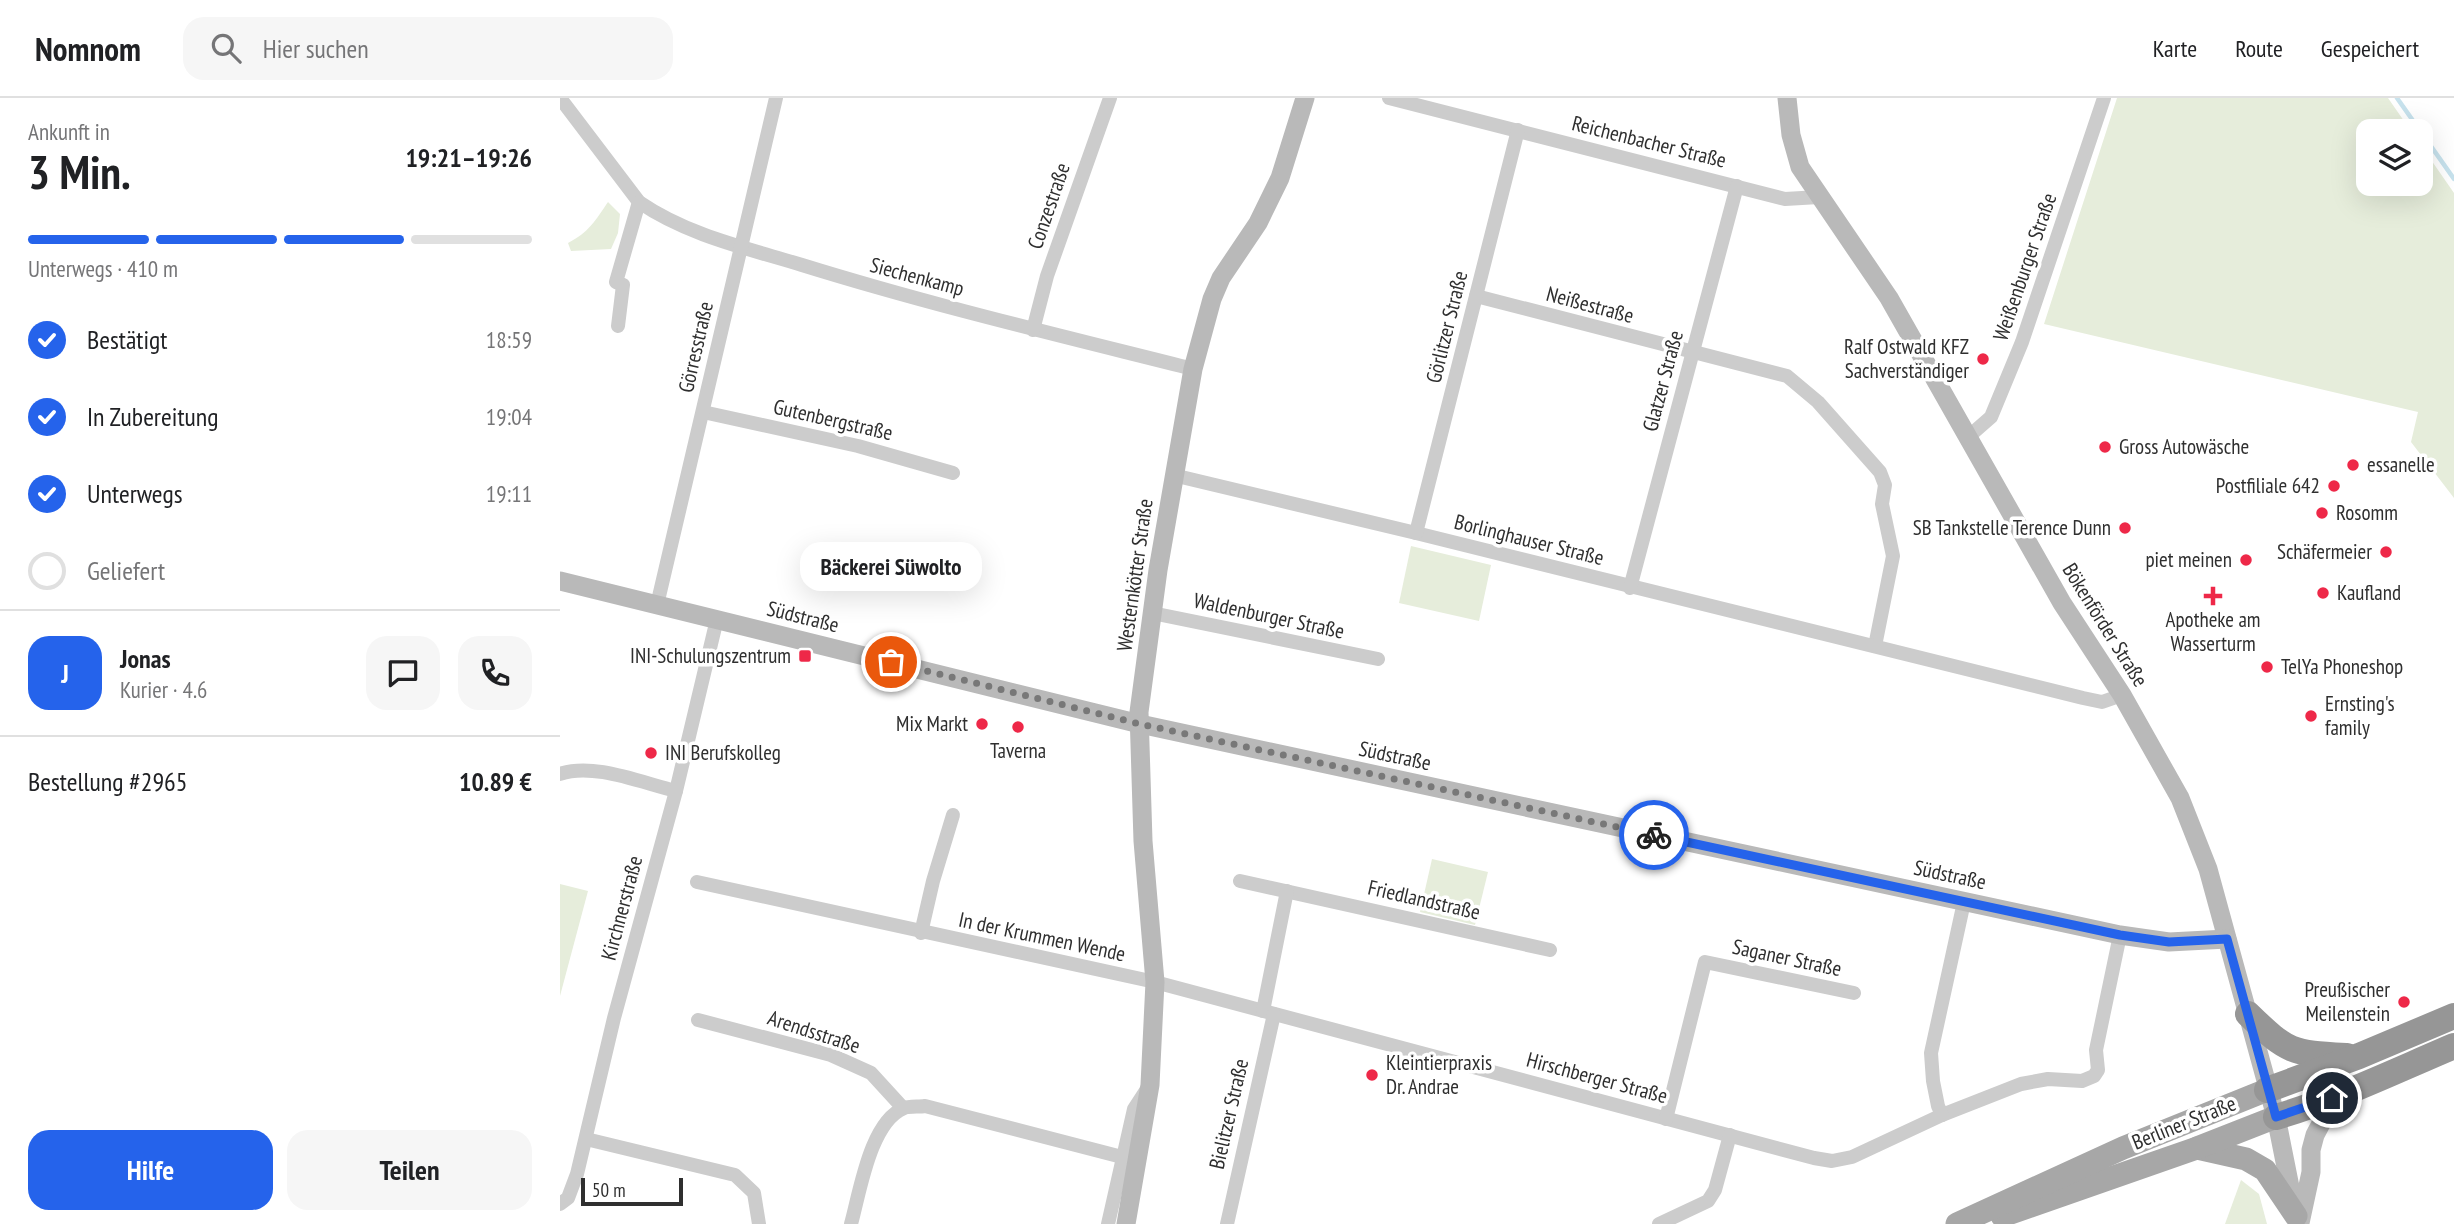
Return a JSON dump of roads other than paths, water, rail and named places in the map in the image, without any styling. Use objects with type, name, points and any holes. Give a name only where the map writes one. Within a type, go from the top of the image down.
[{"type":"highway","points":[[2248,1014],[2271,1036],[2297,1052],[2359,1056]]},
{"type":"highway","name":"Berliner Straße","points":[[2267,1090],[2359,1056],[2454,1016]]},
{"type":"highway","name":"Berliner Straße","points":[[2276,1117],[2354,1089],[2454,1046]]},
{"type":"main road","name":"Westernkötter Straße","points":[[1126,1224],[1150,1085],[1155,982],[1143,841],[1139,712],[1173,475],[1193,369],[1212,299],[1221,278],[1258,223],[1280,178],[1305,98]]},
{"type":"main road","name":"Bökenförder Straße","points":[[1787,98],[1791,135],[1800,167],[1889,298],[2062,603],[2122,695],[2180,798],[2208,869],[2276,1117],[2298,1221]]},
{"type":"main road","name":"Südstraße","points":[[560,581],[1140,724],[1964,902],[2120,935],[2169,942],[2227,939]]},
{"type":"main road","points":[[2298,1221],[2311,1172],[2311,1150],[2315,1135],[2325,1116],[2354,1089]]},
{"type":"main road","name":"Berliner Straße","points":[[1957,1224],[2123,1148],[2267,1090]]},
{"type":"main road","name":"Berliner Straße","points":[[1976,1224],[2031,1208],[2276,1117]]},
{"type":"main road","points":[[2197,1148],[2246,1159],[2265,1170],[2298,1221]]},
{"type":"street","name":"Siechenkamp","points":[[560,98],[565,116],[639,202],[694,232],[886,291],[1193,369]]},
{"type":"street","name":"Görresstraße","points":[[657,605],[776,98]]},
{"type":"street","name":"Conzestraße","points":[[1033,330],[1047,276],[1110,98]]},
{"type":"street","name":"Reichenbacher Straße","points":[[1389,98],[1785,199],[1819,197]]},
{"type":"street","name":"Weißenburger Straße","points":[[1968,438],[1992,417],[2022,342],[2104,98]]},
{"type":"street","name":"Görlitzer Straße","points":[[1416,533],[1518,130]]},
{"type":"street","name":"Glatzer Straße","points":[[1630,587],[1737,186]]},
{"type":"street","points":[[618,326],[624,285],[615,282],[639,202]]},
{"type":"street","name":"Neißestraße","points":[[1476,296],[1692,351]]},
{"type":"street","points":[[1692,351],[1787,376],[1818,402],[1880,472],[1885,485],[1882,504],[1893,556],[1875,646]]},
{"type":"street","name":"Gutenbergstraße","points":[[703,412],[858,446],[953,473]]},
{"type":"street","name":"Borlinghauser Straße","points":[[1173,475],[2096,701],[2108,701],[2122,695]]},
{"type":"street","name":"Waldenburger Straße","points":[[1152,613],[1378,659]]},
{"type":"street","name":"Kirchnerstraße","points":[[560,1204],[568,1198],[577,1174],[614,1018],[676,791],[717,619]]},
{"type":"street","points":[[560,774],[572,769],[587,769],[676,791]]},
{"type":"street","points":[[921,933],[953,815]]},
{"type":"street","name":"Friedlandstraße","points":[[1240,881],[1550,950]]},
{"type":"street","name":"In der Krummen Wende","points":[[697,883],[1155,982]]},
{"type":"street","points":[[1268,1012],[1287,891]]},
{"type":"street","points":[[1942,1115],[1933,1081],[1931,1053],[1964,902]]},
{"type":"street","name":"Hirschberger Straße","points":[[1155,982],[1832,1161],[1852,1157],[1942,1115],[2021,1084],[2048,1079],[2082,1081],[2094,1076],[2098,1070],[2096,1050],[2120,935]]},
{"type":"street","name":"Saganer Straße","points":[[1667,1119],[1705,962],[1854,993]]},
{"type":"street","name":"Bielitzer Straße","points":[[1227,1224],[1268,1012]]},
{"type":"street","name":"Arendsstraße","points":[[698,1020],[831,1055],[872,1073],[903,1108]]},
{"type":"street","name":"Westernkötter Straße","points":[[1108,1224],[1134,1109],[1150,1085]]},
{"type":"street","points":[[851,1224],[873,1144],[882,1126],[903,1108],[925,1106],[1122,1157]]},
{"type":"street","points":[[1659,1224],[1707,1201],[1715,1190],[1730,1135]]},
{"type":"street","points":[[586,1139],[735,1175],[754,1194],[758,1224]]},
{"type":"waterway","points":[[2397,98],[2454,179]]},
{"type":"place","name":"Ralf Ostwald KFZ Sachverständiger","points":[[1983,359]]},
{"type":"place","name":"Gross Autowäsche","points":[[2105,447]]},
{"type":"place","name":"essanelle","points":[[2353,465]]},
{"type":"place","name":"Postfiliale 642","points":[[2334,486]]},
{"type":"place","name":"Rosomm","points":[[2322,513]]},
{"type":"place","name":"SB Tankstelle Terence Dunn","points":[[2125,528]]},
{"type":"place","name":"Schäfermeier","points":[[2386,552]]},
{"type":"place","name":"piet meinen","points":[[2246,560]]},
{"type":"place","name":"Kaufland","points":[[2323,593]]},
{"type":"place","name":"Apotheke am Wasserturm","points":[[2213,596]]},
{"type":"place","name":"INI-Schulungszentrum","points":[[805,656]]},
{"type":"place","name":"Bäckerei Süwolto","points":[[891,662]]},
{"type":"place","name":"TelYa Phoneshop","points":[[2267,667]]},
{"type":"place","name":"Ernsting's family","points":[[2311,716]]},
{"type":"place","name":"Mix Markt","points":[[982,724]]},
{"type":"place","name":"Taverna","points":[[1018,727]]},
{"type":"place","name":"INI Berufskolleg","points":[[651,753]]},
{"type":"place","name":"Preußischer Meilenstein","points":[[2404,1002]]},
{"type":"place","name":"Kleintierpraxis Dr. Andrae","points":[[1372,1075]]}]
